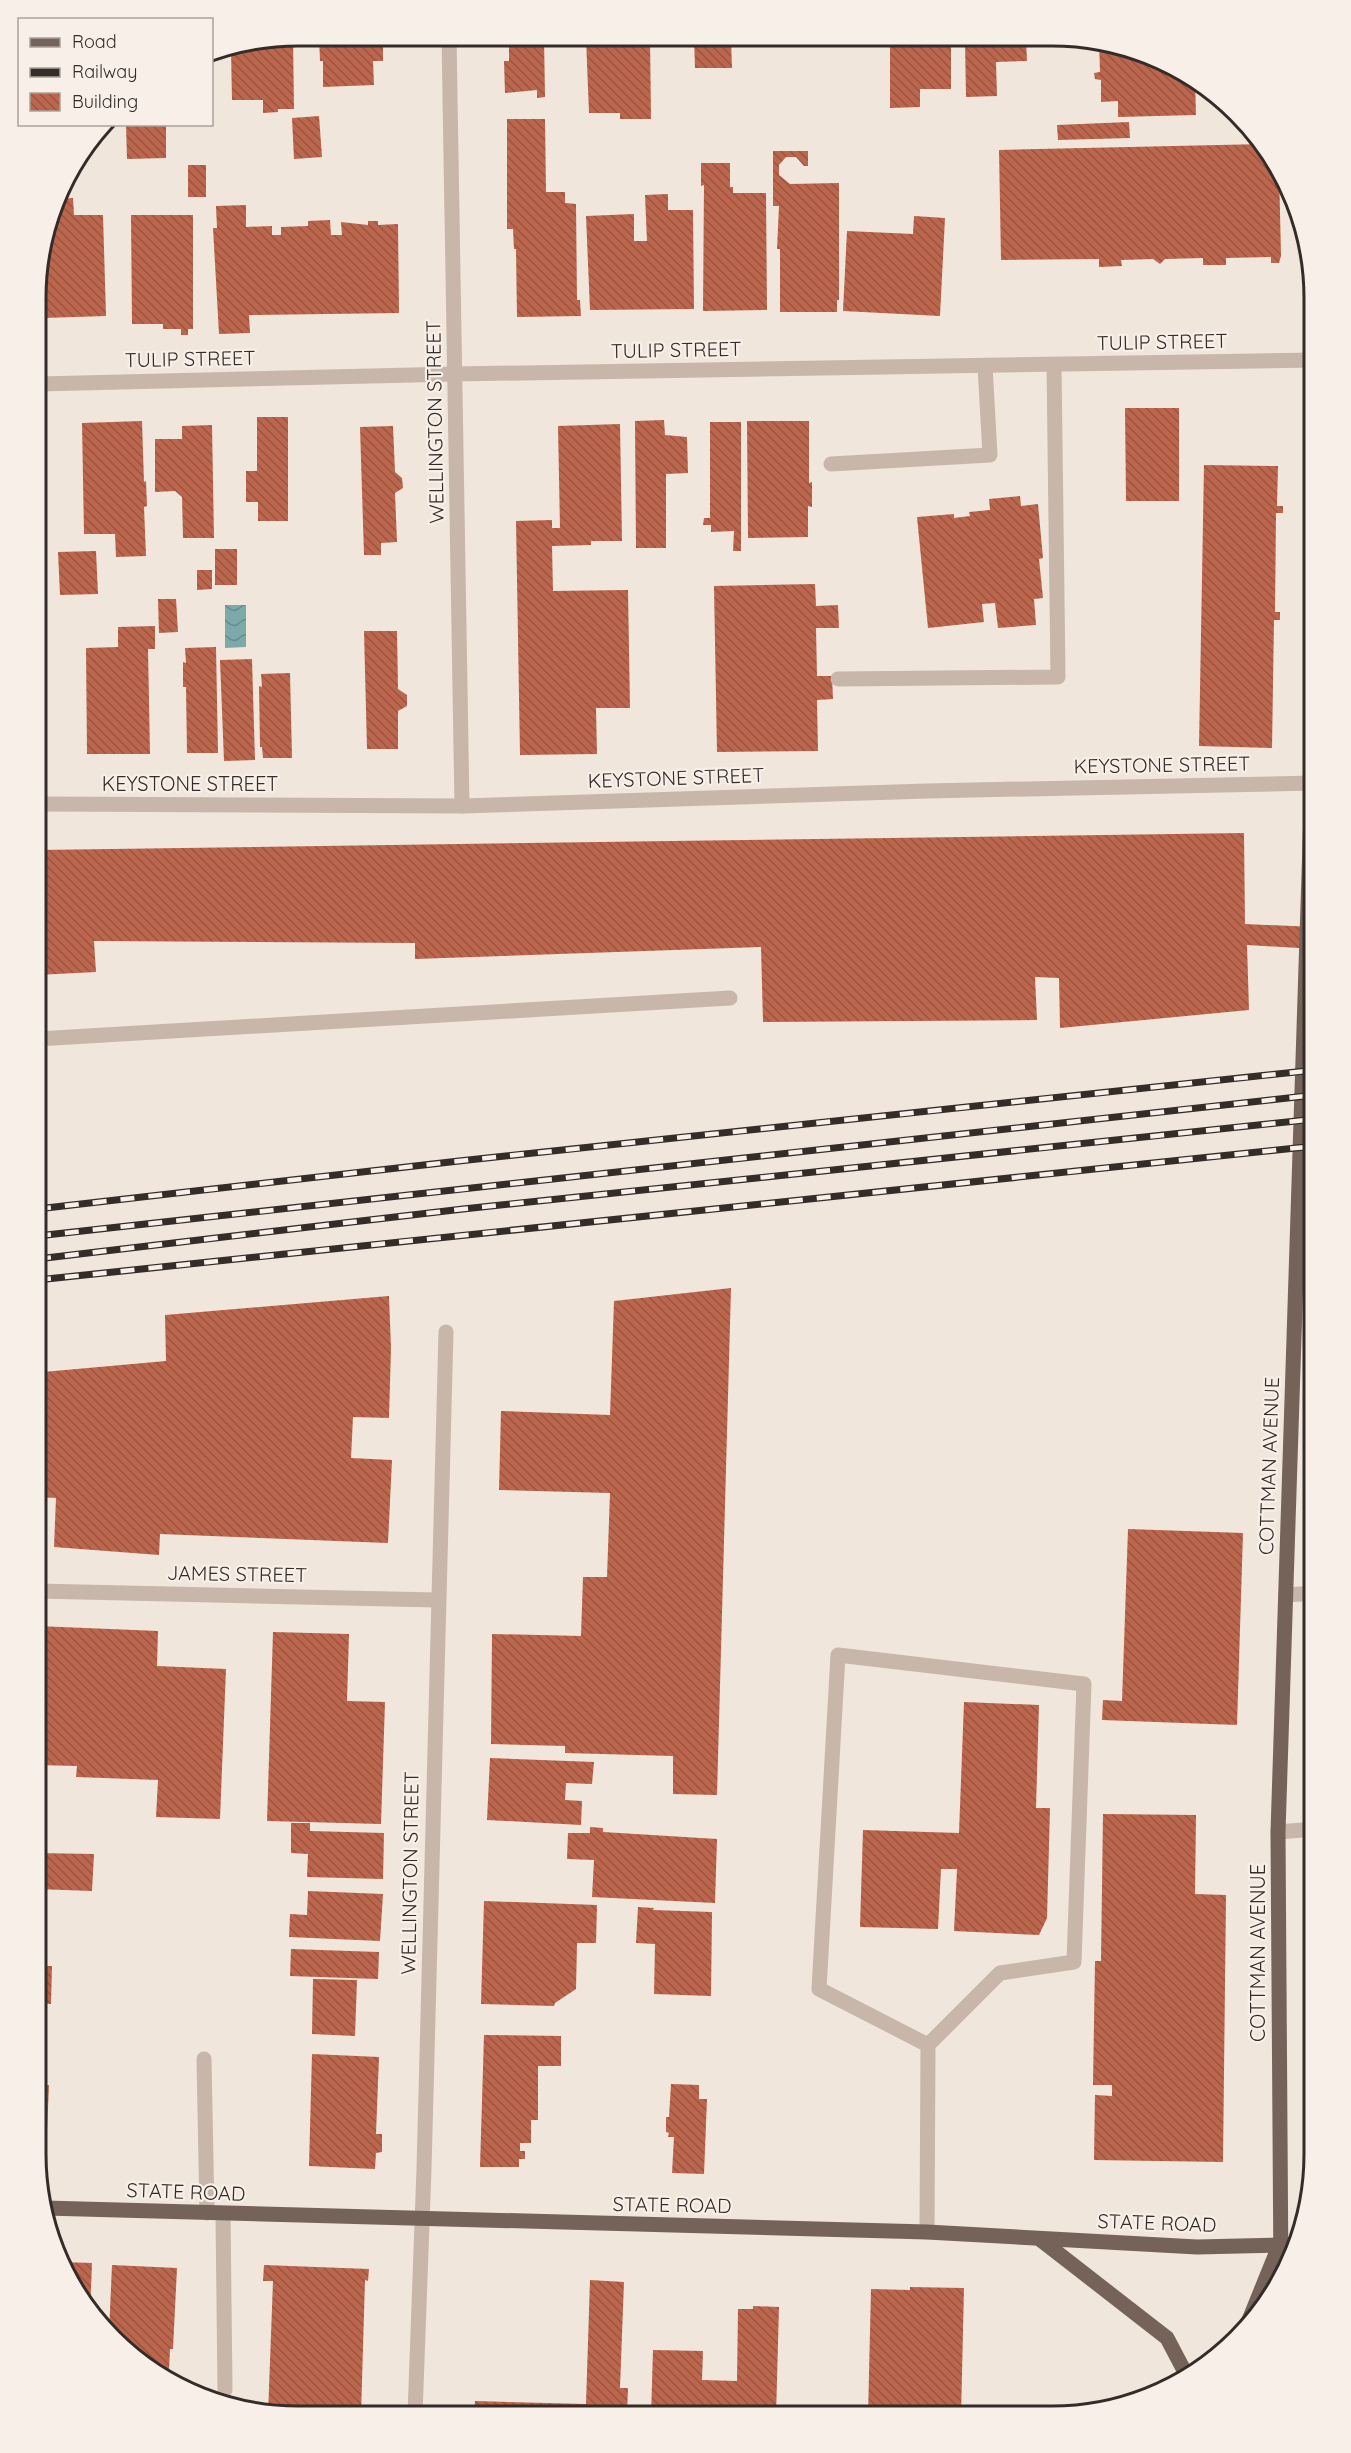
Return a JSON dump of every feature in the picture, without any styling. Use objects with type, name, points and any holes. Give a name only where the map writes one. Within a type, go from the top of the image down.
[{"type":"main road","name":"COTTMAN AVENUE","points":[[1280,2262],[1278,1832],[1304,1054]]},
{"type":"main road","name":"STATE ROAD","points":[[52,2208],[927,2232],[1197,2247],[1287,2245]]},
{"type":"main road","points":[[1041,2240],[1167,2338],[1184,2370]]},
{"type":"main road","name":"COTTMAN AVENUE","points":[[1256,2304],[1280,2245]]},
{"type":"street","name":"WELLINGTON STREET","points":[[449,46],[462,806]]},
{"type":"street","name":"TULIP STREET","points":[[46,384],[455,374],[1304,360]]},
{"type":"street","points":[[838,679],[1058,677],[1054,365]]},
{"type":"street","points":[[831,464],[990,455],[985,366]]},
{"type":"street","name":"KEYSTONE STREET","points":[[46,804],[462,806],[927,791],[1304,783]]},
{"type":"street","points":[[46,1039],[730,998]]},
{"type":"street","name":"WELLINGTON STREET","points":[[415,2406],[446,1332]]},
{"type":"street","name":"JAMES STREET","points":[[46,1591],[437,1600]]},
{"type":"street","points":[[1286,1595],[1304,1594]]},
{"type":"street","points":[[927,2232],[928,2045],[1000,1973],[1074,1962],[1084,1684],[838,1655],[819,1989],[928,2045]]},
{"type":"street","points":[[1278,1832],[1304,1830]]},
{"type":"street","points":[[204,2059],[207,2213]]},
{"type":"street","points":[[223,2214],[225,2390]]},
{"type":"water","points":[[225,605],[246,605],[246,647],[225,648]]},
{"type":"building","points":[[293,46],[294,109],[278,109],[278,112],[263,113],[263,100],[232,100],[231,56],[249,51]]},
{"type":"building","points":[[319,46],[383,46],[383,61],[373,61],[374,85],[323,87],[323,61],[320,61]]},
{"type":"building","points":[[509,46],[544,46],[545,97],[537,98],[537,90],[505,93],[504,61],[509,61]]},
{"type":"building","points":[[586,46],[650,46],[651,119],[620,119],[620,113],[589,113]]},
{"type":"building","points":[[694,46],[731,46],[732,68],[695,68]]},
{"type":"building","points":[[890,46],[951,46],[951,89],[920,89],[920,107],[890,108]]},
{"type":"building","points":[[965,46],[1026,46],[1027,61],[996,62],[997,96],[966,97]]},
{"type":"building","points":[[1099,51],[1134,60],[1164,72],[1195,91],[1196,115],[1118,117],[1118,101],[1101,102],[1101,80],[1095,79],[1094,73],[1100,72]]},
{"type":"building","points":[[319,116],[322,157],[294,159],[292,118]]},
{"type":"building","points":[[507,119],[545,119],[546,192],[565,192],[565,203],[576,204],[577,300],[580,300],[581,316],[517,317],[516,249],[514,249],[513,229],[507,229]]},
{"type":"building","points":[[1129,122],[1130,138],[1058,140],[1057,125]]},
{"type":"building","points":[[126,126],[166,126],[166,158],[127,159]]},
{"type":"building","points":[[1252,144],[1279,188],[1281,256],[1279,263],[1271,263],[1271,257],[1226,258],[1226,265],[1203,265],[1203,258],[1165,259],[1160,264],[1153,259],[1121,260],[1122,266],[1099,267],[1099,259],[1001,260],[999,150]]},
{"type":"building","points":[[773,151],[808,151],[808,166],[804,166],[796,157],[786,157],[779,165],[779,175],[790,184],[839,183],[839,300],[837,300],[837,312],[780,312],[780,249],[777,249],[779,206],[773,206]]},
{"type":"building","points":[[701,163],[730,163],[730,187],[733,187],[733,193],[766,193],[767,310],[703,311],[704,185],[701,186]]},
{"type":"building","points":[[188,165],[206,165],[206,197],[188,197]]},
{"type":"building","points":[[668,194],[668,210],[693,210],[694,309],[590,310],[586,216],[634,214],[634,241],[647,241],[645,195]]},
{"type":"building","points":[[67,198],[73,198],[74,215],[103,215],[106,316],[46,318],[51,249]]},
{"type":"building","points":[[246,205],[246,227],[272,226],[272,235],[281,235],[281,227],[308,226],[308,221],[330,220],[331,235],[342,235],[341,222],[368,225],[368,221],[378,221],[378,225],[398,224],[399,313],[249,315],[250,333],[219,334],[213,228],[217,228],[216,206]]},
{"type":"building","points":[[131,215],[193,215],[193,329],[188,329],[188,335],[181,335],[181,329],[163,329],[163,324],[132,324]]},
{"type":"building","points":[[914,216],[945,218],[940,316],[843,311],[847,231],[913,234]]},
{"type":"building","points":[[1125,408],[1179,408],[1179,501],[1126,501]]},
{"type":"building","points":[[257,417],[288,417],[288,521],[258,521],[258,502],[246,502],[246,471],[257,471]]},
{"type":"building","points":[[664,420],[665,435],[687,437],[688,473],[666,474],[666,548],[636,548],[635,421]]},
{"type":"building","points":[[142,421],[147,506],[144,507],[146,556],[116,557],[115,534],[84,534],[82,423]]},
{"type":"building","points":[[747,421],[809,421],[809,483],[812,482],[812,507],[808,506],[808,537],[748,538]]},
{"type":"building","points":[[710,422],[741,422],[741,551],[733,551],[734,531],[711,532],[711,525],[703,525],[704,518],[710,518]]},
{"type":"building","points":[[620,424],[622,541],[591,541],[591,545],[552,546],[553,591],[628,590],[630,708],[596,708],[597,754],[520,755],[516,521],[552,520],[552,528],[560,528],[558,426]]},
{"type":"building","points":[[212,425],[214,538],[183,538],[182,497],[175,491],[155,492],[155,439],[182,439],[182,426]]},
{"type":"building","points":[[393,426],[395,472],[402,478],[403,488],[395,493],[397,542],[381,543],[381,555],[364,555],[360,427]]},
{"type":"building","points":[[1204,465],[1278,466],[1277,506],[1283,506],[1283,513],[1276,513],[1275,612],[1280,612],[1280,620],[1274,620],[1272,748],[1199,746]]},
{"type":"building","points":[[1020,496],[1021,506],[1038,504],[1043,558],[1039,559],[1043,598],[1034,599],[1036,625],[998,628],[995,603],[982,604],[984,622],[928,628],[917,517],[954,514],[954,518],[970,516],[969,512],[990,510],[989,499]]},
{"type":"building","points":[[215,549],[237,549],[237,585],[215,585]]},
{"type":"building","points":[[96,551],[98,594],[60,595],[58,552]]},
{"type":"building","points":[[197,570],[212,570],[212,589],[197,590]]},
{"type":"building","points":[[815,584],[816,606],[838,605],[839,628],[816,628],[817,676],[832,676],[833,699],[817,700],[818,751],[717,752],[714,586]]},
{"type":"building","points":[[158,599],[176,599],[178,632],[159,633]]},
{"type":"building","points":[[155,626],[155,649],[148,649],[150,754],[87,754],[86,648],[118,647],[118,627]]},
{"type":"building","points":[[364,631],[397,631],[398,689],[407,695],[407,706],[398,711],[398,749],[367,749]]},
{"type":"building","points":[[216,647],[218,753],[187,753],[186,687],[183,687],[185,648]]},
{"type":"building","points":[[252,659],[255,760],[224,761],[220,660]]},
{"type":"building","points":[[290,673],[292,758],[263,758],[262,747],[260,747],[259,686],[262,687],[261,674]]},
{"type":"building","points":[[1244,833],[1245,924],[1304,927],[1304,948],[1247,945],[1249,1010],[1060,1028],[1059,978],[1035,977],[1037,1020],[763,1022],[761,947],[415,959],[415,943],[94,941],[96,972],[46,975],[46,850]]},
{"type":"building","points":[[731,1288],[717,1795],[673,1794],[673,1756],[565,1753],[565,1746],[491,1744],[492,1634],[581,1636],[583,1577],[607,1577],[610,1493],[499,1490],[501,1411],[610,1415],[614,1301]]},
{"type":"building","points":[[389,1296],[391,1348],[389,1418],[353,1417],[351,1458],[392,1460],[388,1543],[160,1534],[159,1555],[54,1547],[56,1498],[46,1497],[46,1372],[166,1361],[165,1315]]},
{"type":"building","points":[[1128,1529],[1243,1533],[1237,1725],[1102,1720],[1103,1700],[1122,1701]]},
{"type":"building","points":[[46,1626],[158,1631],[157,1666],[226,1669],[220,1819],[156,1817],[158,1780],[76,1777],[77,1766],[46,1765]]},
{"type":"building","points":[[273,1632],[349,1634],[347,1701],[385,1702],[381,1824],[267,1821]]},
{"type":"building","points":[[964,1702],[1039,1705],[1036,1808],[1050,1808],[1047,1918],[1039,1935],[954,1931],[957,1869],[941,1869],[938,1929],[860,1927],[863,1830],[959,1833]]},
{"type":"building","points":[[490,1758],[594,1762],[592,1784],[566,1783],[565,1800],[582,1801],[581,1825],[487,1820]]},
{"type":"building","points":[[1103,1814],[1196,1815],[1195,1894],[1226,1895],[1223,2162],[1094,2160],[1095,2095],[1112,2096],[1112,2085],[1093,2085],[1095,1961],[1101,1961]]},
{"type":"building","points":[[291,1823],[310,1823],[310,1831],[384,1833],[383,1879],[307,1877],[308,1854],[291,1853]]},
{"type":"building","points":[[590,1827],[603,1828],[603,1832],[717,1839],[715,1903],[592,1897],[594,1860],[567,1859],[568,1833],[590,1833]]},
{"type":"building","points":[[46,1853],[94,1854],[92,1891],[46,1889]]},
{"type":"building","points":[[308,1891],[383,1894],[380,1941],[289,1937],[290,1914],[307,1915]]},
{"type":"building","points":[[484,1901],[597,1905],[596,1943],[577,1943],[576,1989],[554,2006],[481,2004]]},
{"type":"building","points":[[638,1907],[654,1908],[653,1910],[712,1912],[711,1996],[654,1994],[655,1944],[636,1943]]},
{"type":"building","points":[[291,1949],[379,1952],[378,1979],[290,1976]]},
{"type":"building","points":[[46,1966],[52,1966],[51,2004],[46,2004]]},
{"type":"building","points":[[313,1979],[357,1980],[355,2036],[312,2034]]},
{"type":"building","points":[[484,2035],[561,2036],[561,2066],[538,2066],[538,2120],[531,2120],[531,2143],[520,2143],[520,2151],[525,2151],[525,2159],[519,2159],[519,2167],[480,2167]]},
{"type":"building","points":[[312,2054],[379,2057],[376,2134],[382,2134],[382,2152],[376,2153],[375,2169],[309,2166]]},
{"type":"building","points":[[671,2084],[699,2085],[699,2099],[707,2099],[704,2174],[672,2173],[674,2137],[668,2137],[669,2133],[666,2132]]},
{"type":"building","points":[[46,2085],[49,2085],[46,2154]]},
{"type":"building","points":[[71,2262],[92,2263],[91,2297]]},
{"type":"building","points":[[112,2265],[177,2268],[173,2349],[170,2349],[169,2370],[145,2355],[110,2322]]},
{"type":"building","points":[[264,2265],[369,2269],[368,2281],[365,2280],[361,2406],[268,2404],[273,2281],[263,2281]]},
{"type":"building","points":[[590,2280],[624,2282],[620,2388],[628,2388],[627,2406],[475,2406],[475,2401],[586,2404]]},
{"type":"building","points":[[910,2287],[964,2288],[961,2406],[868,2406],[871,2289],[910,2290]]},
{"type":"building","points":[[753,2306],[779,2307],[776,2406],[651,2406],[653,2350],[703,2351],[702,2380],[737,2381],[738,2309],[753,2309]]},
{"type":"railway","points":[[46,1208],[459,1161],[1304,1071]]},
{"type":"railway","points":[[46,1235],[1304,1096]]},
{"type":"railway","points":[[46,1258],[463,1209],[1304,1120]]},
{"type":"railway","points":[[46,1279],[1304,1147]]}]
